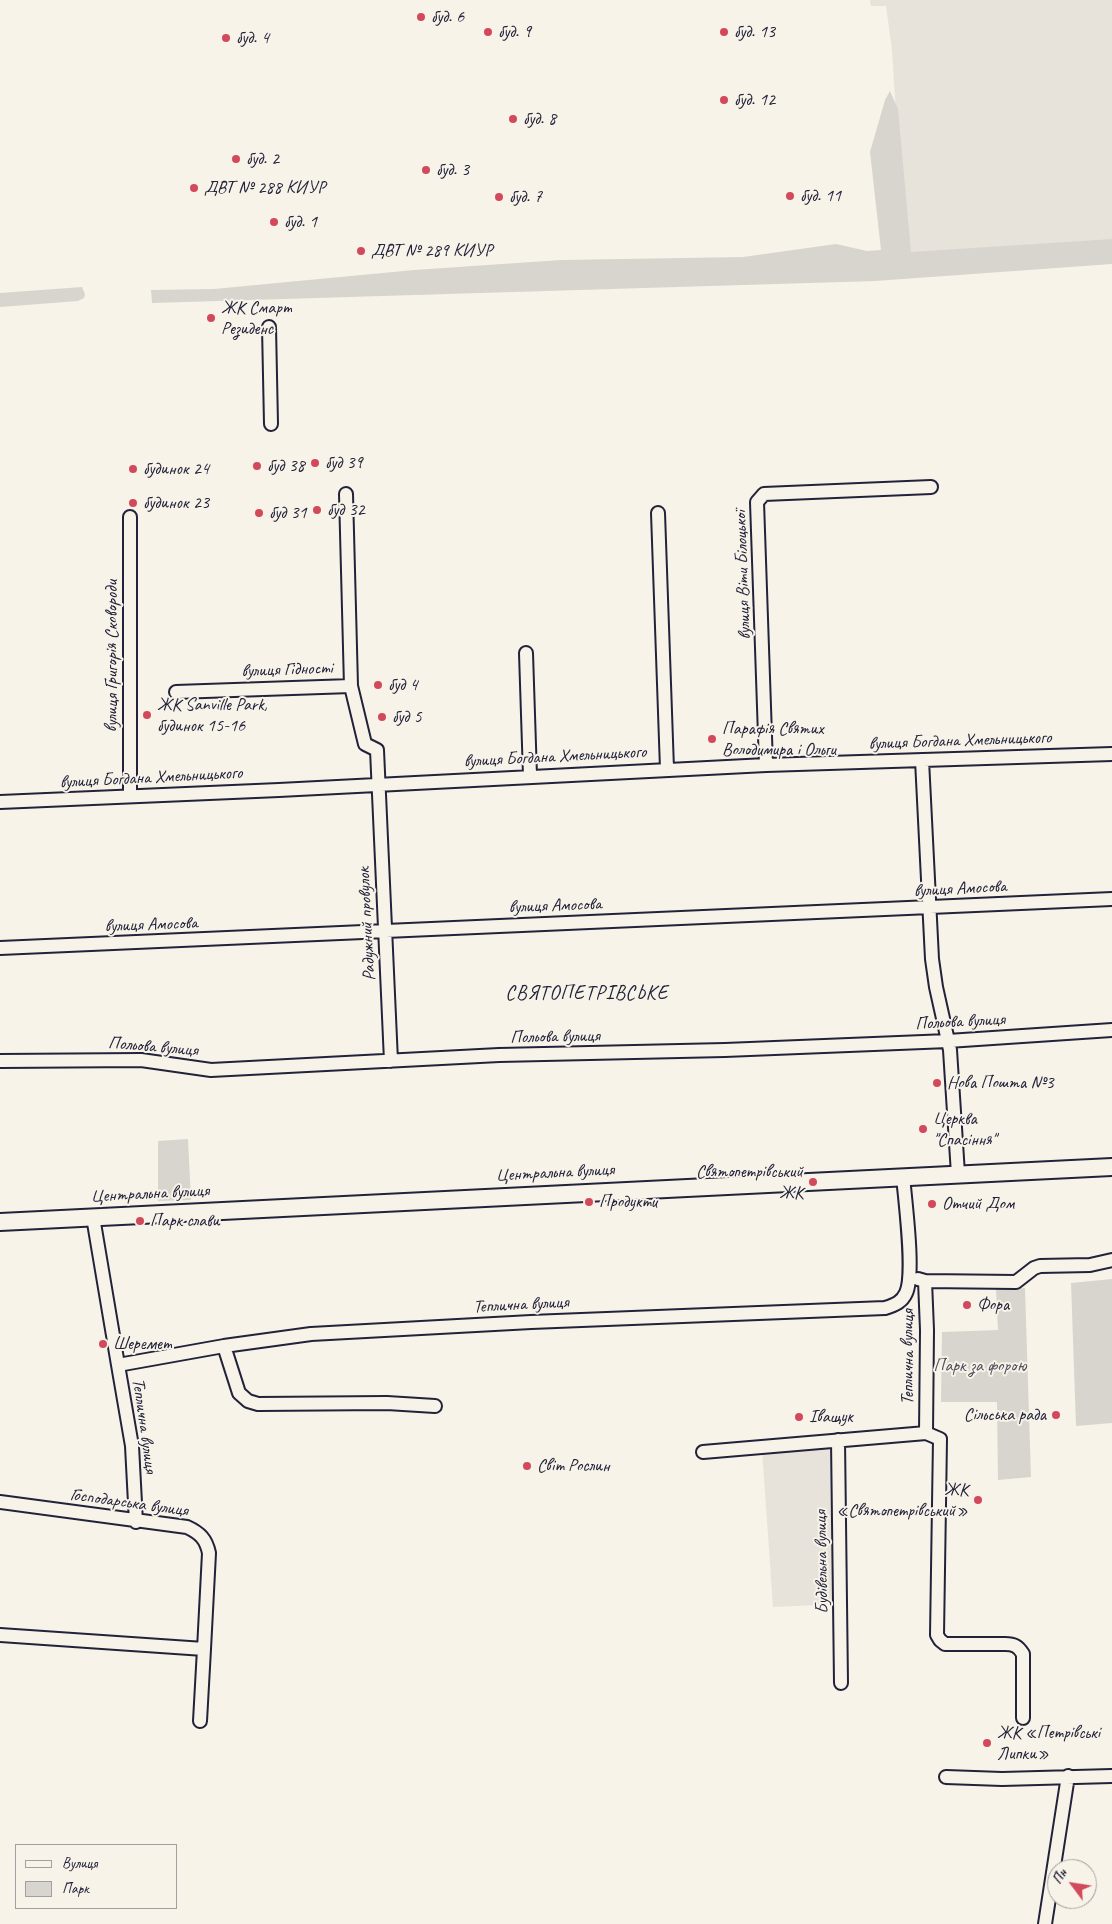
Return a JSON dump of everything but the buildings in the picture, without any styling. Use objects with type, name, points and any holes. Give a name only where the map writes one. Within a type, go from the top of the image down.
[{"type":"main road","name":"Центральна вулиця","points":[[0,1222],[1112,1167]]},
{"type":"street","points":[[269,327],[271,424]]},
{"type":"street","name":"вулиця Віти Білоцької","points":[[766,765],[757,502],[764,494],[931,488]]},
{"type":"street","points":[[346,494],[351,686]]},
{"type":"street","points":[[658,513],[667,769]]},
{"type":"street","name":"вулиця Григорія Сковороди","points":[[130,517],[130,796]]},
{"type":"street","points":[[526,653],[530,776]]},
{"type":"street","name":"вулиця Гідності","points":[[176,692],[351,686],[364,744],[377,750],[378,785]]},
{"type":"street","name":"вулиця Богдана Хмельницького","points":[[0,802],[378,785],[667,769],[1112,754]]},
{"type":"street","points":[[922,760],[929,908],[936,987],[950,1050],[958,1174]]},
{"type":"street","name":"Радужний провулок","points":[[378,785],[391,1061]]},
{"type":"street","name":"вулиця Амосова","points":[[0,948],[1112,899]]},
{"type":"street","name":"Польова вулиця","points":[[0,1061],[141,1060],[211,1070],[499,1055],[725,1050],[948,1040],[1112,1030]]},
{"type":"street","name":"Теплична вулиця","points":[[118,1365],[224,1346],[311,1334],[531,1322],[885,1308],[900,1302],[906,1294],[911,1277],[903,1176]]},
{"type":"street","name":"Теплична вулиця","points":[[93,1217],[132,1446],[136,1522]]},
{"type":"street","points":[[911,1277],[925,1281],[1016,1282],[1036,1267],[1090,1264],[1112,1260]]},
{"type":"street","name":"Теплична вулиця","points":[[925,1281],[927,1338],[926,1433]]},
{"type":"street","points":[[224,1346],[240,1393],[248,1400],[258,1404],[387,1403],[436,1406]]},
{"type":"street","points":[[703,1452],[926,1433],[940,1439],[937,1635],[945,1644],[1013,1644],[1019,1648],[1023,1654],[1023,1718]]},
{"type":"street","name":"Будівельна вулиця","points":[[838,1440],[840,1683]]},
{"type":"street","name":"Господарська вулиця","points":[[0,1502],[136,1522],[187,1527],[204,1538],[209,1553],[200,1721]]},
{"type":"street","points":[[0,1635],[204,1649]]},
{"type":"street","points":[[1045,1924],[1068,1776]]},
{"type":"street","points":[[946,1777],[1002,1779],[1112,1776]]},
{"type":"shaded area","points":[[870,0],[1112,0],[1112,245],[905,256],[892,50],[886,6],[871,6]]},
{"type":"shaded area","points":[[822,1443],[831,1451],[839,1604],[773,1607],[762,1450]]},
{"type":"green space","points":[[890,91],[898,109],[911,252],[1112,239],[1112,264],[875,281],[152,303],[151,290],[214,289],[414,270],[561,260],[743,257],[836,244],[867,251],[881,250],[870,152],[885,100]]},
{"type":"green space","points":[[82,287],[85,294],[84,298],[78,301],[0,307],[0,293]]},
{"type":"green space","points":[[188,1139],[191,1200],[158,1201],[158,1141]]},
{"type":"green space","points":[[1112,1279],[1112,1423],[1076,1426],[1071,1283]]},
{"type":"green space","name":"Парк за форою","points":[[1025,1288],[1031,1477],[998,1480],[997,1402],[941,1402],[942,1332],[998,1330],[996,1289]]},
{"type":"place","name":"буд. 6","points":[[421,17]]},
{"type":"place","name":"буд. 9","points":[[488,32]]},
{"type":"place","name":"буд. 13","points":[[724,32]]},
{"type":"place","name":"буд. 4","points":[[226,38]]},
{"type":"place","name":"буд. 12","points":[[724,100]]},
{"type":"place","name":"буд. 8","points":[[513,119]]},
{"type":"place","name":"буд. 2","points":[[236,159]]},
{"type":"place","name":"буд. 3","points":[[426,170]]},
{"type":"place","name":"ДВТ № 288 КИУР","points":[[194,188]]},
{"type":"place","name":"буд. 11","points":[[790,196]]},
{"type":"place","name":"буд. 7","points":[[499,197]]},
{"type":"place","name":"буд. 1","points":[[274,222]]},
{"type":"place","name":"ДВТ № 289 КИУР","points":[[361,251]]},
{"type":"place","name":"ЖК Смарт Резиденс","points":[[211,318]]},
{"type":"place","name":"буд 39","points":[[315,463]]},
{"type":"place","name":"буд 38","points":[[257,466]]},
{"type":"place","name":"будинок 24","points":[[133,469]]},
{"type":"place","name":"будинок 23","points":[[133,503]]},
{"type":"place","name":"буд 32","points":[[317,510]]},
{"type":"place","name":"буд 31","points":[[259,513]]},
{"type":"place","name":"буд 4","points":[[378,685]]},
{"type":"place","name":"ЖК Sanville Park, будинок 15-16","points":[[147,715]]},
{"type":"place","name":"буд 5","points":[[382,717]]},
{"type":"place","name":"Парафія Святих Володимира і Ольги","points":[[712,739]]},
{"type":"place","name":"Нова Пошта №3","points":[[937,1083]]},
{"type":"place","name":"Церква \"Спасіння\"","points":[[923,1129]]},
{"type":"place","name":"Святопетрівський ЖК","points":[[813,1182]]},
{"type":"place","name":"Продукти","points":[[589,1202]]},
{"type":"place","name":"Отчий Дом","points":[[932,1204]]},
{"type":"place","name":"Парк слави","points":[[140,1221]]},
{"type":"place","name":"Фора","points":[[967,1305]]},
{"type":"place","name":"Шеремет","points":[[103,1344]]},
{"type":"place","name":"Сільська рада","points":[[1056,1415]]},
{"type":"place","name":"Іващук","points":[[799,1417]]},
{"type":"place","name":"Світ Рослин","points":[[527,1466]]},
{"type":"place","name":"ЖК «Святопетрівський»","points":[[978,1500]]},
{"type":"place","name":"ЖК «Петрівські Липки»","points":[[987,1743]]},
{"type":"district","name":"СВЯТОПЕТРІВСЬКЕ","points":[[587,994]]}]
